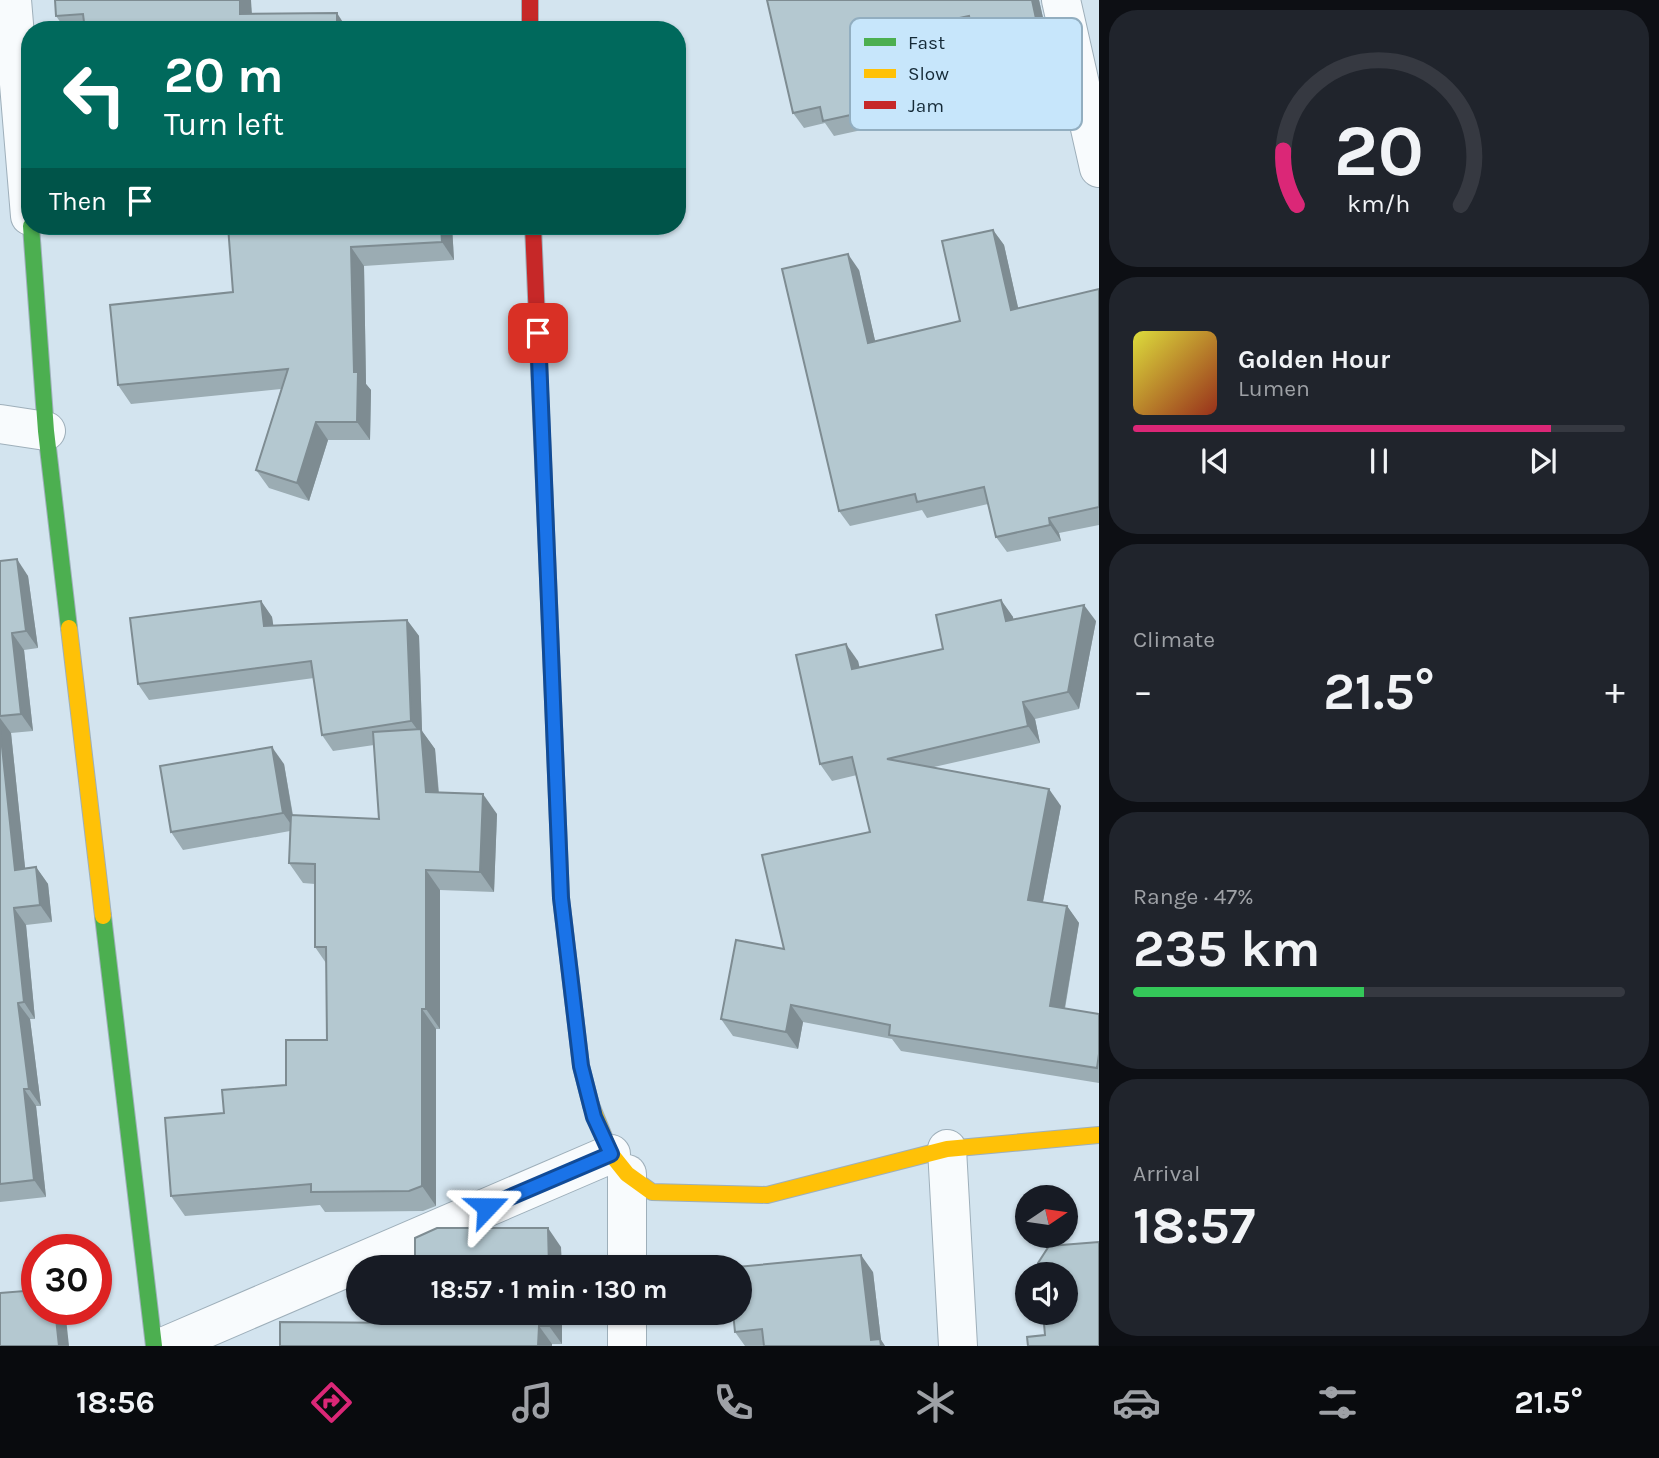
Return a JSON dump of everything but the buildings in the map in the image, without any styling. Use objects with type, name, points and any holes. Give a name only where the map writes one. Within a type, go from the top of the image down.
[{"type":"street","points":[[12,0],[21,108]]},
{"type":"street","points":[[530,0],[530,21]]},
{"type":"street","points":[[1061,0],[1065,18]]},
{"type":"street","points":[[1082,93],[1099,168]]},
{"type":"street","points":[[31,235],[46,431],[154,1346]]},
{"type":"street","points":[[533,235],[561,898],[581,1066],[594,1117],[619,1164],[652,1192],[767,1195],[947,1149],[1099,1135]]},
{"type":"street","points":[[0,424],[46,431]]},
{"type":"street","points":[[947,1149],[958,1346]]},
{"type":"street","points":[[619,1164],[626,1255]]},
{"type":"street","points":[[165,1346],[619,1164]]},
{"type":"street","points":[[627,1325],[627,1346]]},
{"type":"traffic: fast","points":[[32,235],[46,431],[69,628]]},
{"type":"traffic: fast","points":[[548,577],[561,898],[581,1066],[591,1105]]},
{"type":"traffic: fast","points":[[103,916],[154,1346]]},
{"type":"traffic: slow","points":[[69,628],[103,916]]},
{"type":"traffic: slow","points":[[591,1105],[611,1154],[627,1174],[652,1192],[767,1195],[947,1149],[1099,1135]]},
{"type":"traffic: jam","points":[[530,0],[530,21]]},
{"type":"traffic: jam","points":[[533,235],[548,577]]},
{"type":"route","points":[[487,1207],[611,1154],[594,1117],[581,1066],[561,898],[538,333]]}]
